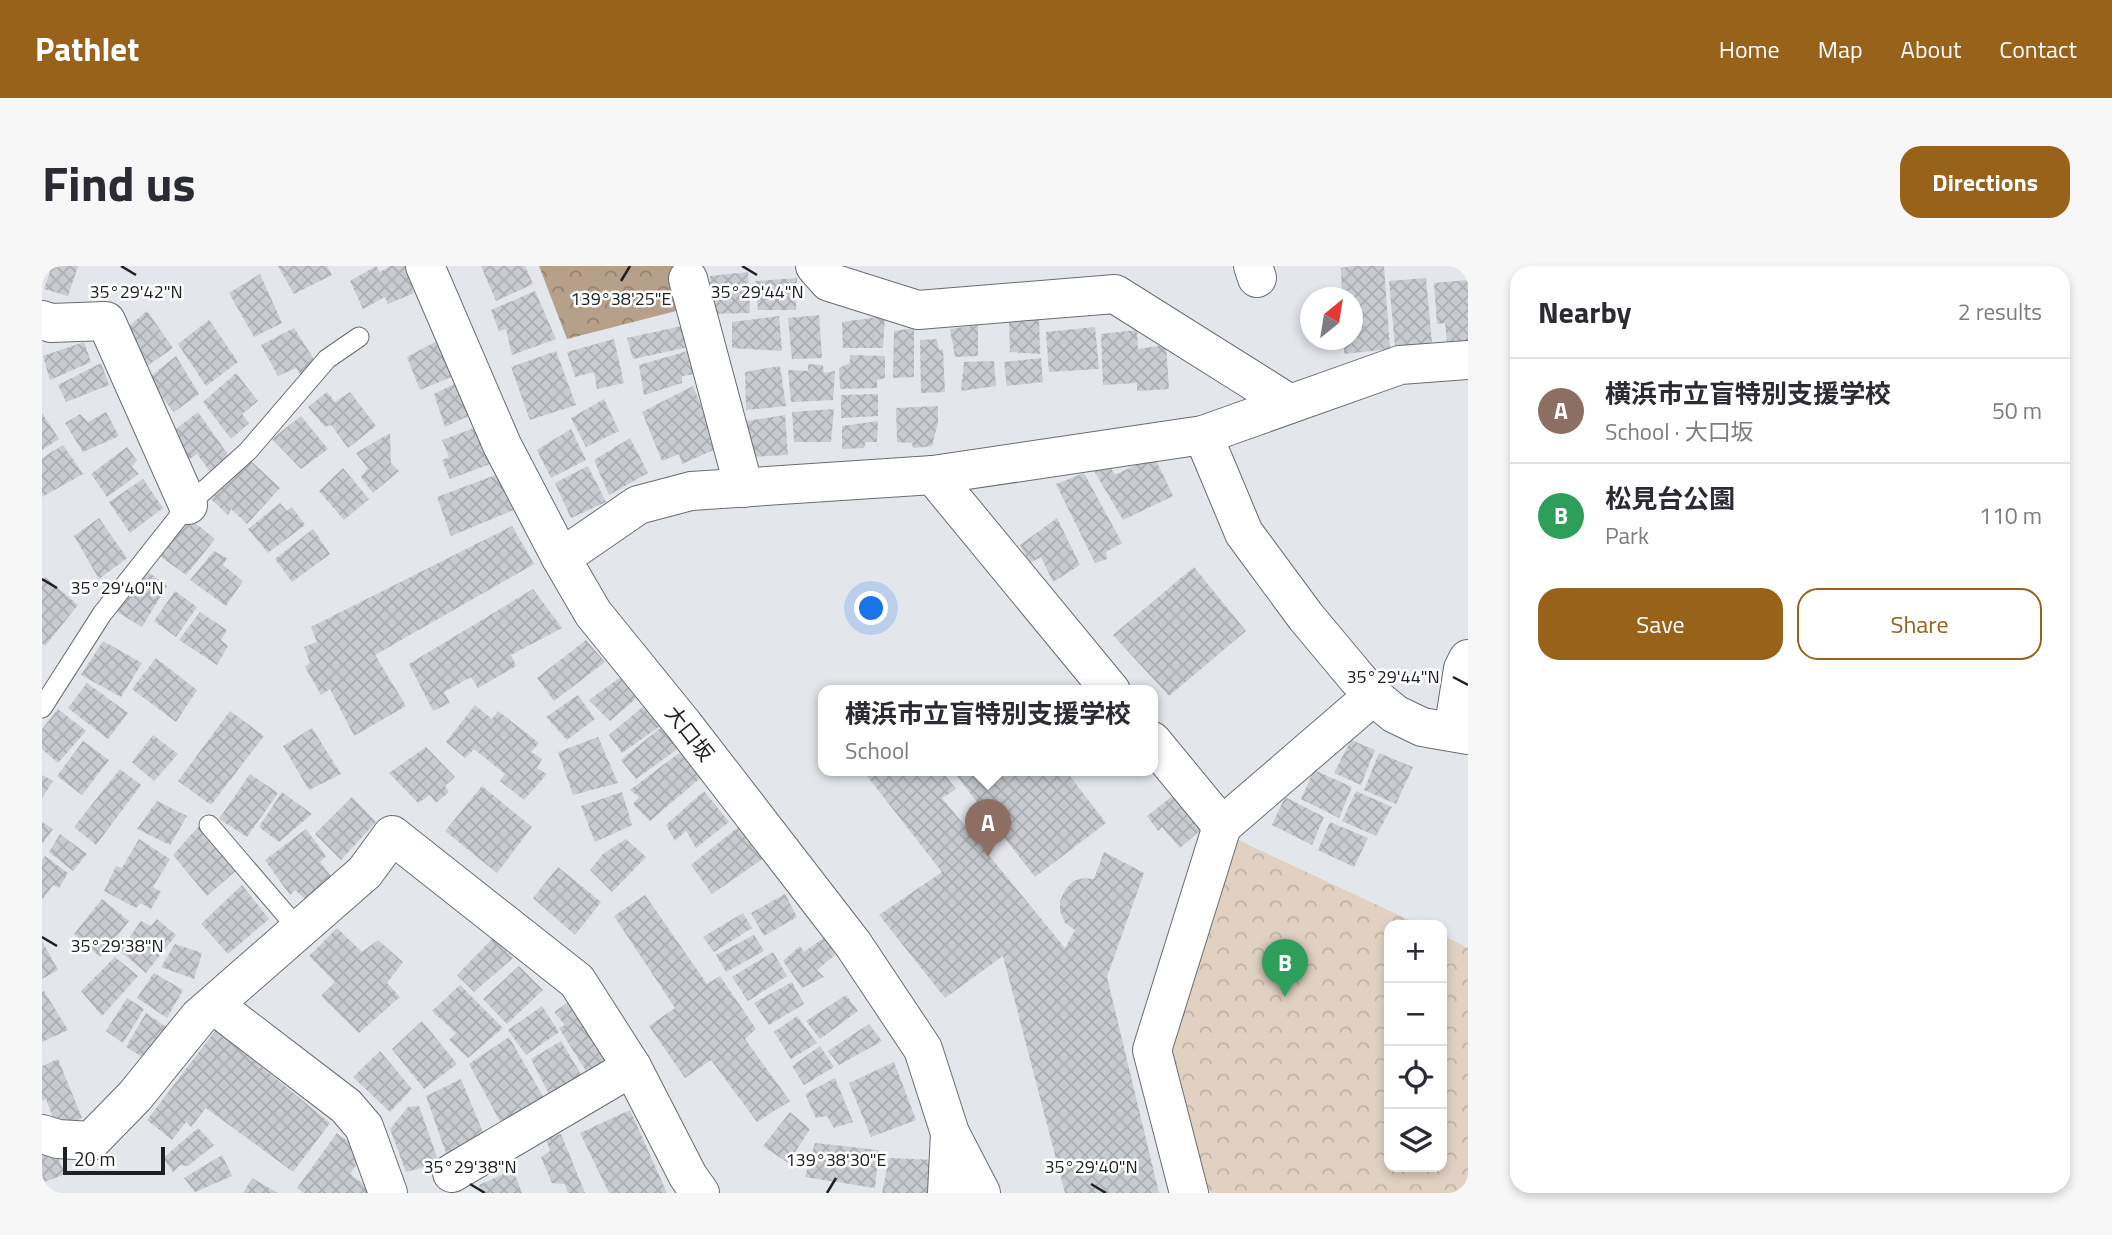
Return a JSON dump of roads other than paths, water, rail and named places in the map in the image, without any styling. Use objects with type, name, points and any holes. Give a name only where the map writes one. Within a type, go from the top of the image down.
[{"type":"street","name":"大口坂","points":[[425,266],[502,445],[593,613],[683,724],[853,944],[923,1049],[950,1133],[947,1193]]},
{"type":"street","points":[[816,266],[829,282],[918,310],[1115,294],[1308,392]]},
{"type":"street","points":[[688,279],[744,488]]},
{"type":"street","points":[[42,320],[51,323],[106,321],[188,505]]},
{"type":"street","points":[[561,558],[638,505],[691,491],[933,475],[1203,435],[1308,392],[1400,365],[1468,360]]},
{"type":"street","points":[[1203,435],[1244,533],[1306,618],[1373,696],[1395,714],[1422,727],[1461,733],[1463,669],[1468,659]]},
{"type":"street","points":[[933,475],[1106,685]]},
{"type":"street","points":[[1189,1193],[1152,1050],[1222,826],[1373,696]]},
{"type":"street","points":[[1158,747],[1222,826]]},
{"type":"street","points":[[42,1133],[58,1139],[91,1141],[135,1096],[199,1017],[365,872],[392,835],[576,981],[632,1067],[688,1176],[700,1193]]},
{"type":"street","points":[[214,1005],[346,1107],[364,1127],[388,1193]]},
{"type":"street","points":[[452,1173],[632,1067]]},
{"type":"street","points":[[950,1133],[981,1193]]},
{"type":"lane","points":[[42,708],[102,614],[188,505],[248,451],[327,359],[359,337]]},
{"type":"lane","points":[[209,825],[299,930]]},
{"type":"place","name":"横浜市立盲特別支援学校","points":[[988,857]]},
{"type":"place","name":"松見台公園","points":[[1285,997]]}]
